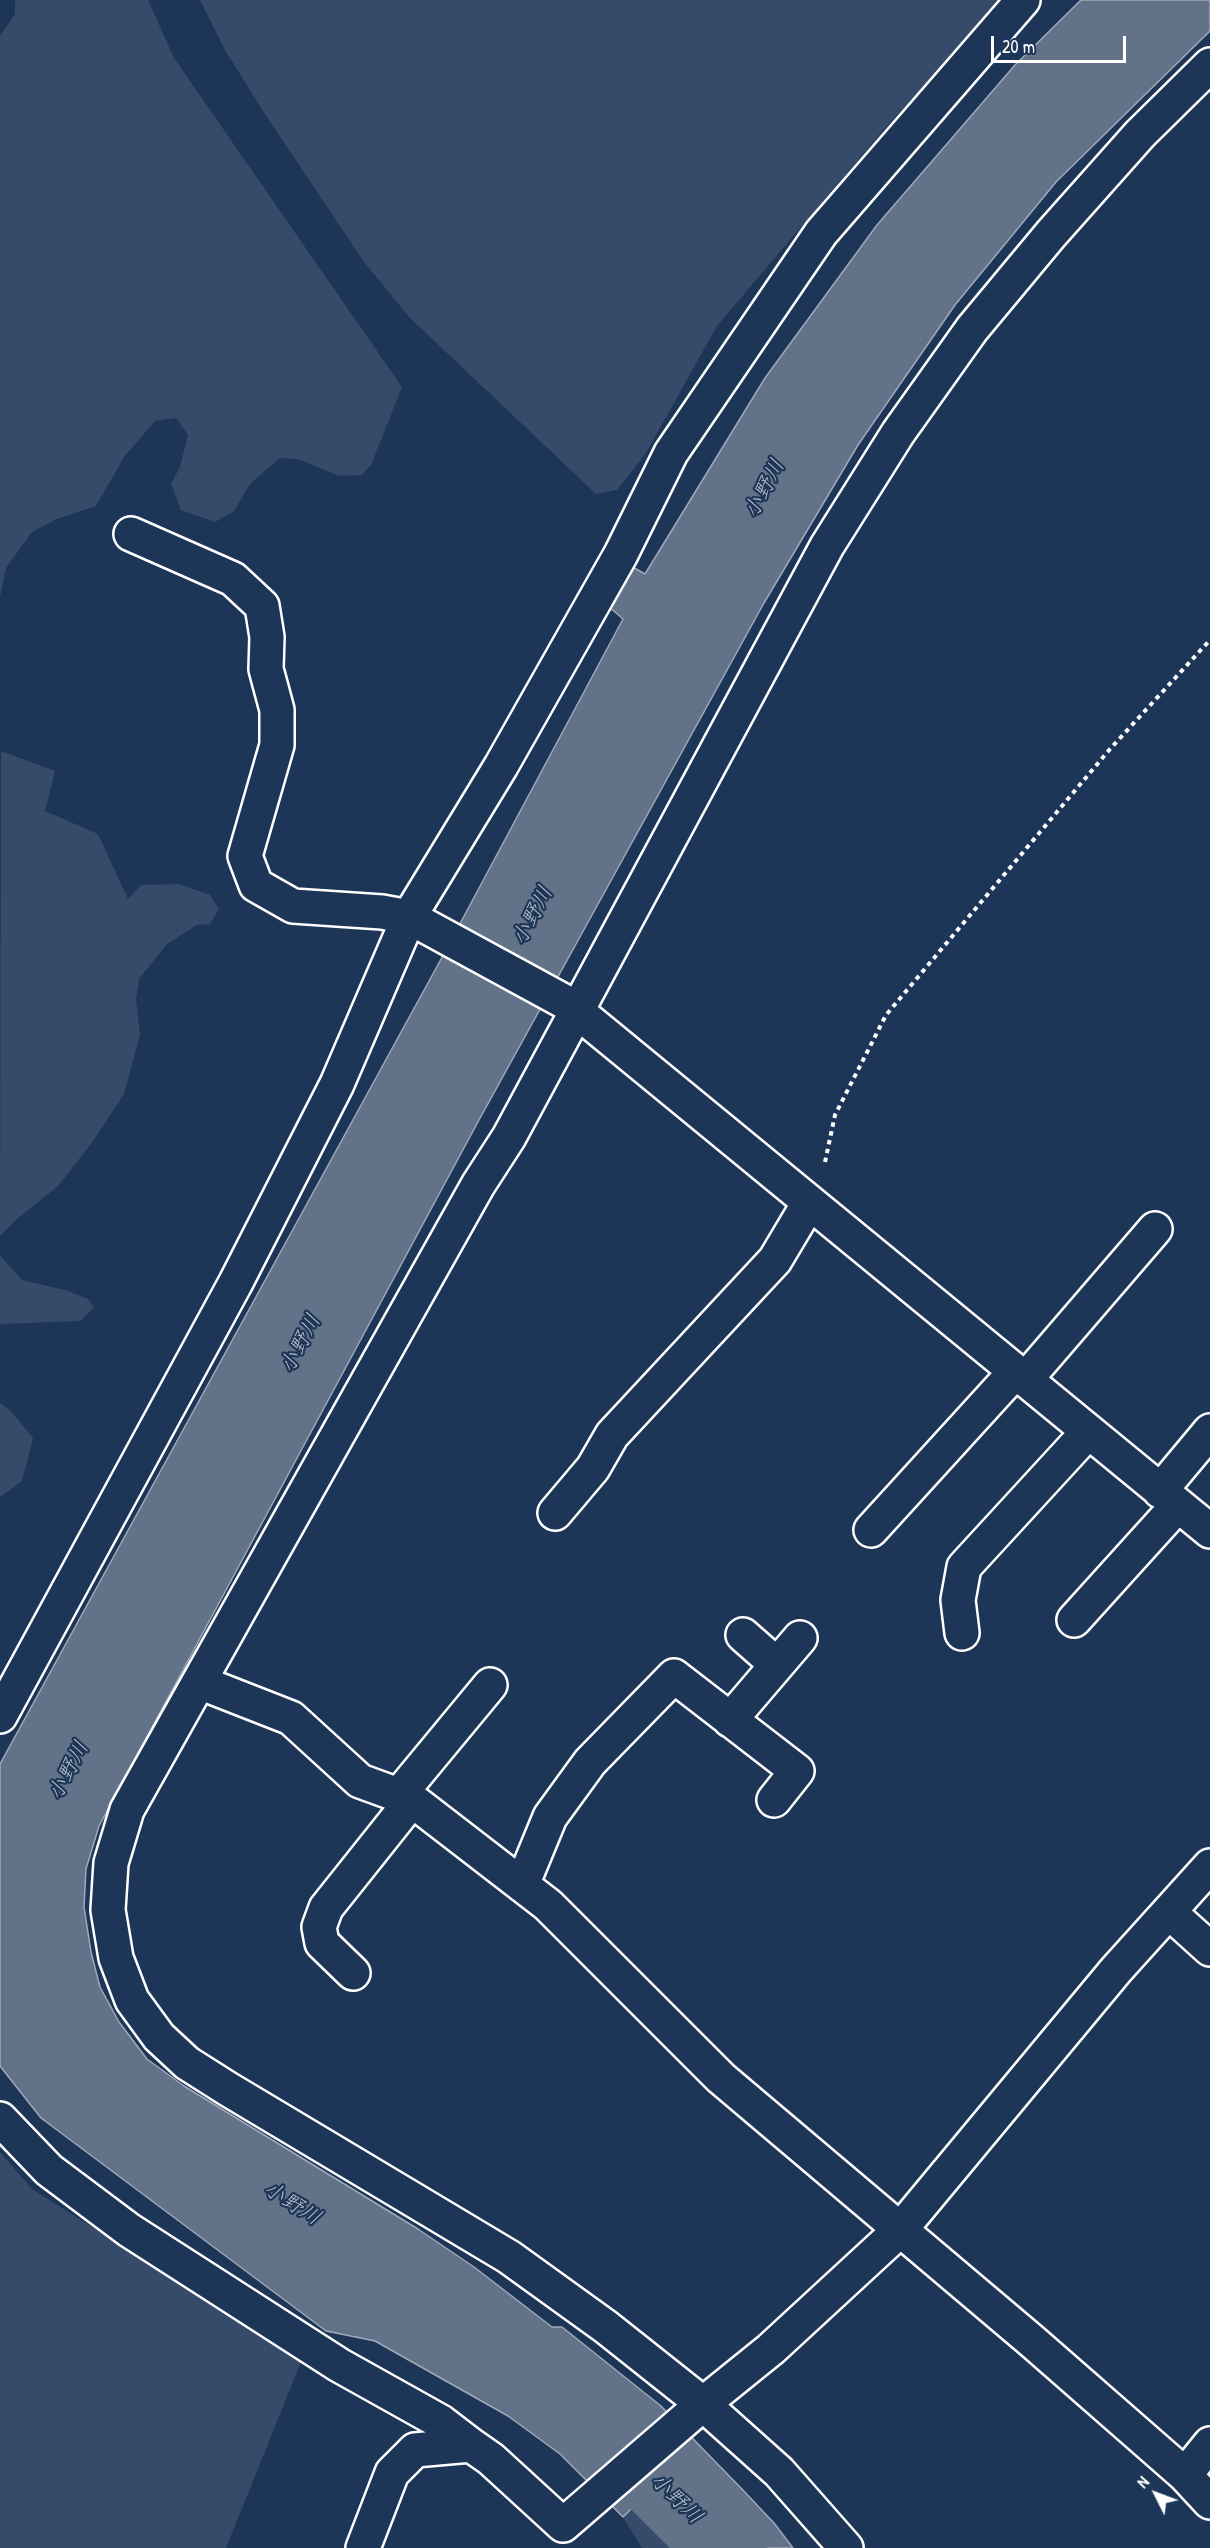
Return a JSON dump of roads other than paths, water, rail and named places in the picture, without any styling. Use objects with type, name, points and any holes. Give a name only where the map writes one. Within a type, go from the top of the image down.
[{"type":"street","points":[[0,1716],[241,1272],[419,922],[501,766],[621,554],[671,453],[821,232],[1023,0]]},
{"type":"street","points":[[846,2548],[778,2472],[696,2411],[606,2327],[508,2257],[187,2063],[159,2037],[132,2000],[116,1958],[108,1910],[111,1863],[127,1810],[478,1185],[509,1137],[572,1008],[827,546],[898,433],[972,329],[1140,134],[1210,65]]},
{"type":"street","points":[[131,534],[233,579],[262,606],[267,637],[266,669],[277,710],[277,745],[245,856],[256,885],[292,906],[382,912],[419,922],[572,1008],[1210,1532]]},
{"type":"street","points":[[555,1514],[593,1468],[612,1435],[775,1260],[809,1203]]},
{"type":"street","points":[[871,1530],[1020,1376],[1155,1229]]},
{"type":"street","points":[[1074,1620],[1169,1498],[1210,1431]]},
{"type":"street","points":[[962,1633],[958,1600],[964,1567],[1088,1432]]},
{"type":"street","points":[[743,1635],[777,1665]]},
{"type":"street","points":[[730,1720],[800,1638]]},
{"type":"street","points":[[522,1885],[550,1817],[590,1762],[674,1676],[797,1771],[774,1800]]},
{"type":"street","points":[[199,1682],[291,1718],[360,1781],[405,1797],[548,1905],[721,2078],[1185,2475],[1210,2502]]},
{"type":"street","points":[[353,1973],[322,1943],[319,1927],[326,1908],[405,1797],[490,1685]]},
{"type":"street","points":[[0,2119],[49,2170],[129,2230],[339,2366],[441,2422],[491,2458],[563,2525],[771,2349],[900,2230],[1116,1971],[1210,1866]]},
{"type":"street","points":[[1169,1912],[1210,1949]]},
{"type":"street","points":[[1185,2475],[1210,2444]]},
{"type":"street","points":[[363,2548],[392,2472],[415,2450],[471,2445]]},
{"type":"water","points":[[1081,0],[1210,0],[1210,31],[1056,182],[955,305],[858,445],[764,603],[479,1120],[99,1826],[86,1869],[84,1907],[91,1952],[100,1987],[119,2022],[147,2059],[184,2086],[418,2229],[474,2267],[552,2327],[562,2327],[661,2406],[774,2523],[793,2548],[727,2548],[660,2481],[623,2517],[560,2454],[508,2416],[375,2341],[326,2331],[41,2118],[0,2066],[0,1764],[440,961],[623,619],[608,606],[631,566],[645,574],[765,378],[877,225],[1015,65]]},
{"type":"waterway","name":"小野川","points":[[579,2405],[727,2548]]}]
